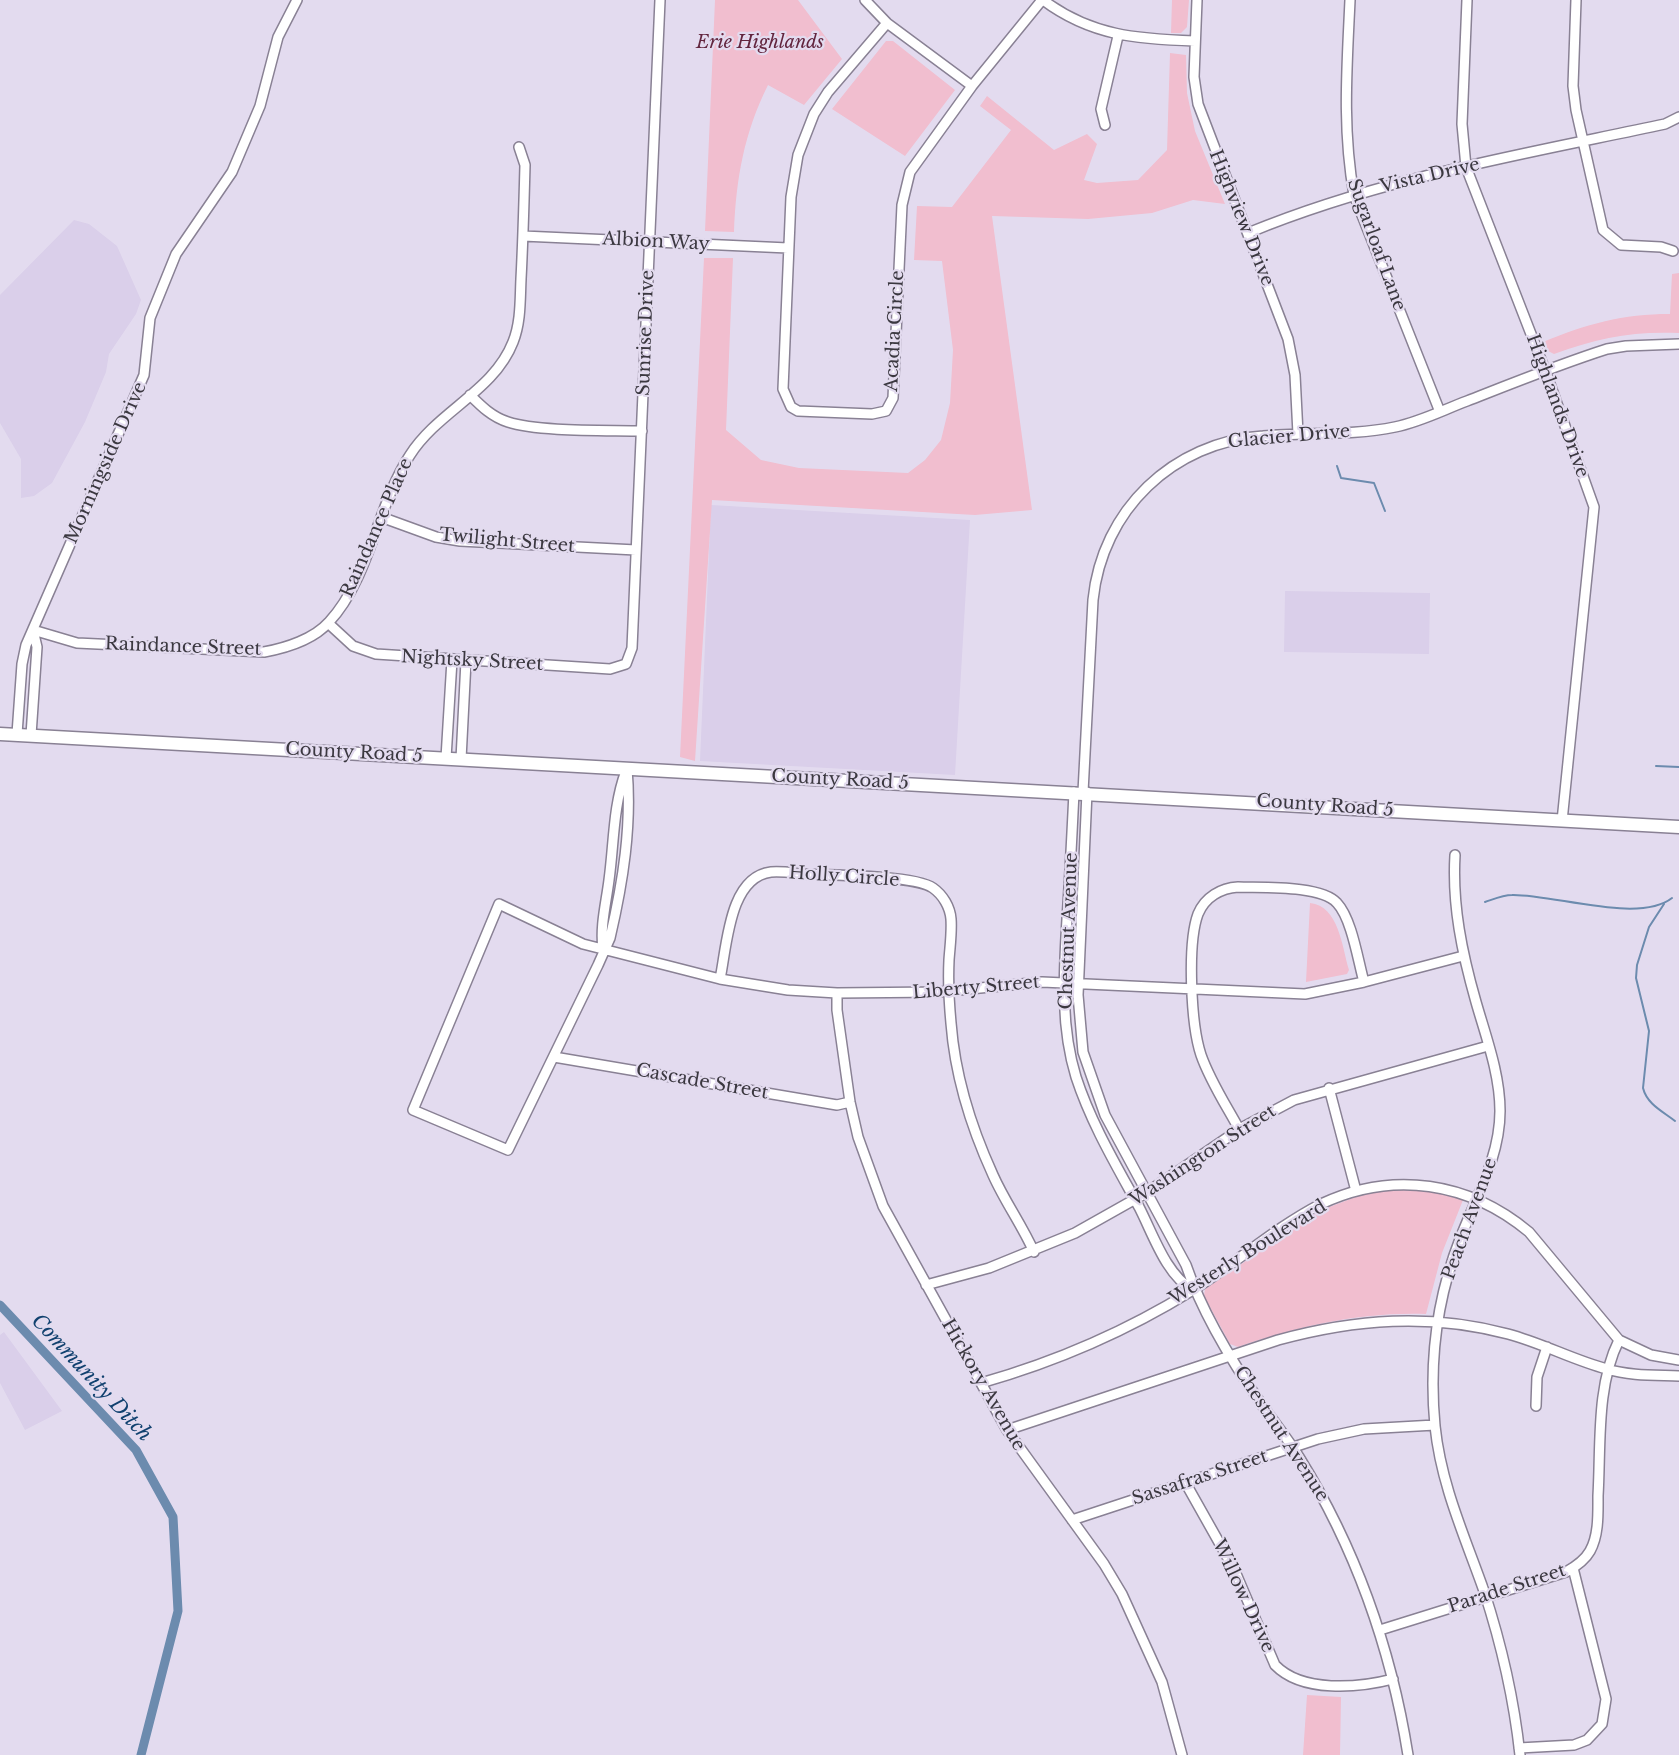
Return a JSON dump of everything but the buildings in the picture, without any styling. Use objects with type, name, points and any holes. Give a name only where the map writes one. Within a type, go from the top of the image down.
[{"type":"street","name":"Morningside Drive","points":[[17,735],[22,664],[26,645],[144,375],[150,318],[176,254],[232,172],[260,106],[279,37],[297,0]]},
{"type":"street","name":"Sunrise Drive","points":[[626,664],[632,648],[660,0]]},
{"type":"street","points":[[865,0],[887,23],[972,86]]},
{"type":"street","points":[[1042,0],[1078,21],[1118,36],[1195,41]]},
{"type":"street","name":"Acadia Circle","points":[[887,23],[828,92],[805,133],[793,178],[783,389],[786,400],[798,411],[872,414],[886,411],[893,398],[902,205],[910,172],[972,86],[1042,0]]},
{"type":"street","name":"Highview Drive","points":[[1197,0],[1194,77],[1198,104],[1293,356],[1298,434]]},
{"type":"street","name":"Sugarloaf Lane","points":[[1350,0],[1345,129],[1347,157],[1354,195],[1440,412]]},
{"type":"street","name":"Highlands Drive","points":[[1467,0],[1462,124],[1466,167],[1545,370],[1594,507],[1562,821]]},
{"type":"street","points":[[1576,0],[1573,86],[1581,142],[1603,230],[1621,245],[1660,247],[1673,251]]},
{"type":"street","points":[[1105,126],[1101,109],[1118,36]]},
{"type":"street","name":"Vista Drive","points":[[1248,233],[1295,214],[1354,195],[1466,167],[1665,124],[1679,117]]},
{"type":"street","name":"Raindance Place","points":[[328,623],[347,597],[393,484],[410,453],[438,422],[494,373],[514,342],[519,316],[525,165],[519,147]]},
{"type":"street","name":"Albion Way","points":[[523,236],[788,248]]},
{"type":"street","name":"Glacier Drive","points":[[1081,792],[1094,587],[1102,556],[1119,520],[1149,483],[1186,457],[1233,440],[1394,428],[1545,370],[1626,346],[1679,344]]},
{"type":"street","points":[[470,395],[488,412],[507,422],[529,426],[642,431]]},
{"type":"street","name":"Twilight Street","points":[[381,517],[436,537],[460,541],[636,550]]},
{"type":"street","name":"Raindance Street","points":[[33,630],[77,643],[264,652],[285,648],[328,623]]},
{"type":"street","name":"Nightsky Street","points":[[328,623],[353,646],[376,654],[610,669],[626,664]]},
{"type":"street","name":"Morningside Drive","points":[[31,735],[37,647],[33,630]]},
{"type":"street","points":[[446,758],[452,660]]},
{"type":"street","points":[[461,759],[466,661]]},
{"type":"street","name":"County Road 5","points":[[0,734],[1081,792],[1679,827]]},
{"type":"street","points":[[554,1057],[598,966],[603,949],[601,933],[609,882],[618,791],[627,769]]},
{"type":"street","name":"Chestnut Avenue","points":[[1081,792],[1064,982],[1066,1027],[1076,1075],[1096,1129],[1135,1201],[1174,1272],[1186,1286],[1193,1290]]},
{"type":"street","name":"Chestnut Avenue","points":[[1081,792],[1078,983],[1080,1033],[1088,1072],[1105,1114],[1186,1265],[1193,1290],[1231,1357],[1293,1448],[1342,1535],[1380,1630],[1393,1678],[1408,1755]]},
{"type":"street","name":"Peach Avenue","points":[[1455,855],[1453,890],[1463,956],[1496,1076],[1499,1119],[1494,1157],[1449,1269],[1437,1322],[1433,1375],[1435,1425],[1440,1461],[1449,1496],[1486,1597],[1500,1649],[1519,1752]]},
{"type":"street","name":"Holly Circle","points":[[720,979],[737,898],[746,885],[757,877],[771,872],[794,873],[892,879],[924,883],[933,887],[946,904],[951,918],[949,991]]},
{"type":"street","points":[[1239,1129],[1201,1056],[1191,1008],[1195,928],[1199,913],[1216,893],[1225,888],[1238,887],[1314,892],[1337,902],[1345,915],[1364,982]]},
{"type":"street","name":"Liberty Street","points":[[554,1057],[508,1150],[413,1110],[499,904],[583,944],[720,979],[788,990],[837,993],[886,994],[949,991],[1064,982],[1305,994],[1364,982],[1463,956]]},
{"type":"street","points":[[949,991],[951,1025],[960,1082],[974,1129],[994,1177],[1034,1252]]},
{"type":"street","name":"Hickory Avenue","points":[[837,993],[837,1010],[850,1102],[858,1137],[883,1206],[1007,1430],[1037,1475],[1104,1564],[1146,1642],[1162,1682],[1182,1755]]},
{"type":"street","name":"Washington Street","points":[[926,1286],[1034,1252],[1135,1201],[1239,1129],[1278,1107],[1329,1088],[1488,1046]]},
{"type":"street","name":"Cascade Street","points":[[554,1057],[837,1105],[850,1102]]},
{"type":"street","points":[[1329,1088],[1356,1191]]},
{"type":"street","name":"Westerly Boulevard","points":[[981,1383],[1085,1347],[1143,1319],[1193,1290],[1319,1205],[1356,1191],[1406,1185],[1436,1187],[1477,1198],[1496,1208],[1529,1232],[1619,1340],[1651,1355],[1679,1360]]},
{"type":"street","points":[[1007,1430],[1278,1340],[1347,1324],[1377,1320],[1437,1322],[1478,1327],[1547,1347],[1608,1370],[1629,1374],[1679,1376]]},
{"type":"street","name":"Parade Street","points":[[1380,1630],[1573,1568],[1590,1551],[1595,1536],[1604,1398],[1608,1370],[1619,1340]]},
{"type":"street","points":[[1536,1406],[1537,1377],[1547,1347]]},
{"type":"street","name":"Sassafras Street","points":[[1072,1520],[1293,1448],[1364,1429],[1435,1425]]},
{"type":"street","name":"Willow Drive","points":[[1185,1482],[1234,1569],[1275,1665],[1283,1673],[1302,1682],[1333,1684],[1393,1678]]},
{"type":"street","points":[[1519,1752],[1574,1745],[1587,1740],[1602,1724],[1606,1699],[1573,1568]]},
{"type":"shaded area","points":[[74,220],[89,224],[117,246],[141,300],[136,314],[109,354],[106,372],[85,422],[52,483],[34,496],[21,498],[21,459],[0,423],[0,295]]},
{"type":"shaded area","points":[[711,505],[970,520],[955,775],[700,761]]},
{"type":"shaded area","points":[[1285,591],[1430,593],[1429,654],[1284,652]]},
{"type":"shaded area","points":[[4,1332],[62,1411],[25,1430],[0,1383],[0,1335]]},
{"type":"green space","name":"Erie Highlands","points":[[715,0],[798,0],[842,59],[804,105],[768,85],[747,139],[739,175],[734,232],[705,231]]},
{"type":"green space","points":[[1172,0],[1189,0],[1187,27],[1181,33],[1171,33]]},
{"type":"green space","points":[[886,41],[893,41],[955,90],[905,156],[832,109]]},
{"type":"green space","points":[[1170,53],[1186,55],[1187,93],[1195,131],[1225,204],[1193,200],[1152,213],[1088,219],[992,216],[1032,510],[975,515],[712,500],[695,761],[680,757],[704,258],[733,258],[726,430],[761,460],[799,468],[908,473],[925,460],[941,440],[950,403],[953,350],[942,261],[914,260],[917,206],[952,207],[1011,130],[980,106],[987,96],[1054,150],[1087,134],[1097,144],[1084,180],[1097,183],[1138,180],[1167,150]]},
{"type":"green space","points":[[1679,273],[1679,333],[1646,333],[1615,337],[1554,354],[1548,351],[1543,342],[1605,321],[1653,314],[1670,314],[1672,274]]},
{"type":"green space","points":[[1310,903],[1320,906],[1333,919],[1344,950],[1349,970],[1347,974],[1306,982]]},
{"type":"green space","points":[[1402,1189],[1434,1192],[1463,1200],[1442,1253],[1426,1314],[1353,1318],[1307,1327],[1238,1347],[1230,1344],[1204,1296],[1205,1289],[1319,1211],[1366,1193]]},
{"type":"green space","points":[[1307,1695],[1341,1697],[1340,1755],[1303,1755]]},
{"type":"waterway","points":[[1337,466],[1341,478],[1374,483],[1385,511]]},
{"type":"waterway","points":[[1656,766],[1679,767]]},
{"type":"waterway","points":[[1485,902],[1512,895],[1595,906],[1639,908],[1657,905],[1672,898]]},
{"type":"waterway","points":[[1664,904],[1649,927],[1637,965],[1636,978],[1649,1031],[1643,1088],[1651,1103],[1675,1121]]},
{"type":"waterway","name":"Community Ditch","points":[[0,1305],[136,1450],[173,1517],[178,1611],[141,1755]]}]
